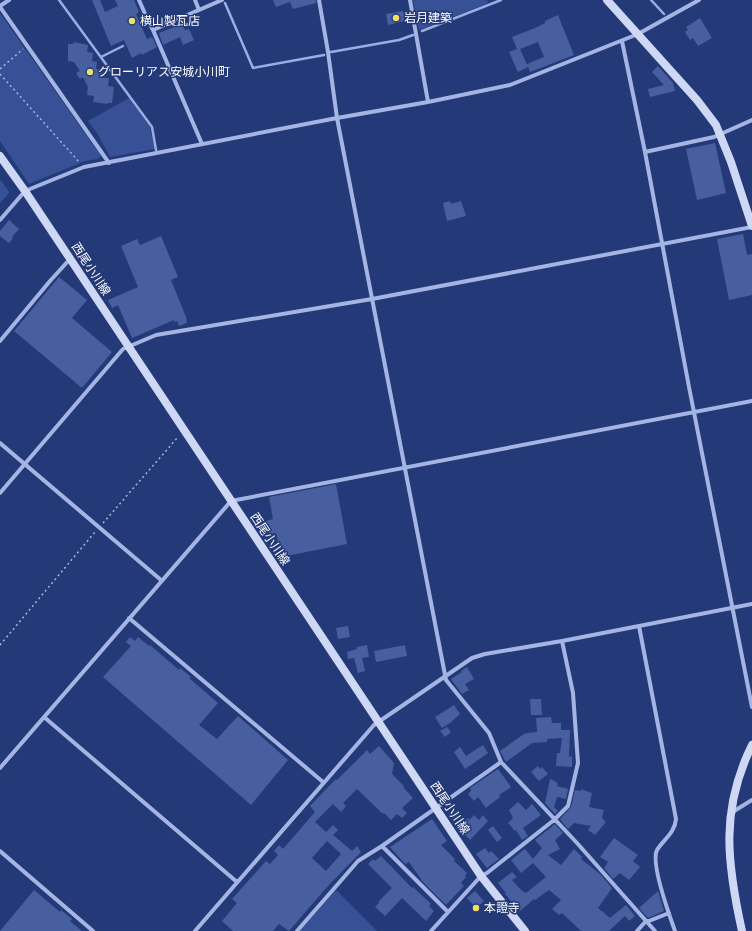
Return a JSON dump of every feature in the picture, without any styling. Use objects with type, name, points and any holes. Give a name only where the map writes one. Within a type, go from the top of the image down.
[{"type":"main road","points":[[607,0],[701,104],[716,124],[731,162],[752,227]]},
{"type":"main road","name":"西尾小川線","points":[[0,156],[25,191],[481,876],[525,931]]},
{"type":"main road","points":[[742,931],[734,893],[729,840],[731,813],[740,773],[752,745]]},
{"type":"street","points":[[9,0],[0,6],[109,163]]},
{"type":"street","points":[[139,0],[149,23],[154,30],[202,144]]},
{"type":"street","points":[[195,0],[200,10]]},
{"type":"street","points":[[154,30],[222,0]]},
{"type":"street","points":[[319,0],[337,118],[446,680],[489,733],[501,762],[655,931]]},
{"type":"street","points":[[410,0],[428,102]]},
{"type":"street","points":[[0,220],[25,191],[84,167],[510,85],[638,34],[699,0]]},
{"type":"street","points":[[622,41],[645,152],[688,387],[752,707]]},
{"type":"street","points":[[645,152],[721,135],[730,129],[752,120]]},
{"type":"street","points":[[0,493],[110,362],[128,346],[156,335],[372,299],[752,227]]},
{"type":"street","points":[[0,341],[50,281],[70,260]]},
{"type":"street","points":[[0,768],[231,500],[752,401]]},
{"type":"street","points":[[0,443],[161,580]]},
{"type":"street","points":[[195,931],[323,782],[378,721],[472,658],[752,604]]},
{"type":"street","points":[[129,618],[323,782]]},
{"type":"street","points":[[639,626],[676,819],[674,829],[655,854],[656,868],[675,931]]},
{"type":"street","points":[[432,931],[481,876],[554,820],[568,806],[578,763],[573,693],[562,641]]},
{"type":"street","points":[[44,717],[237,882]]},
{"type":"street","points":[[297,931],[358,861],[382,846],[501,762]]},
{"type":"street","points":[[731,813],[752,800]]},
{"type":"street","points":[[382,846],[448,912]]},
{"type":"street","points":[[0,851],[93,931]]},
{"type":"street","points":[[637,931],[646,921],[649,922],[669,913]]},
{"type":"path","points":[[0,69],[27,45]]},
{"type":"path","points":[[0,74],[84,167]]},
{"type":"path","points":[[0,645],[99,527],[185,431]]},
{"type":"shaded area","points":[[413,0],[487,0],[488,2],[419,30]]},
{"type":"shaded area","points":[[0,13],[101,156],[98,159],[85,161],[29,184],[0,141]]},
{"type":"shaded area","points":[[129,98],[150,127],[155,149],[110,157],[97,133],[88,121]]},
{"type":"shaded area","points":[[0,179],[9,193],[0,203]]},
{"type":"shaded area","points":[[336,890],[377,931],[300,931]]},
{"type":"building","points":[[92,0],[100,0],[105,12],[118,6],[115,0],[134,0],[139,12],[136,14],[147,39],[152,37],[157,47],[142,55],[141,53],[132,58],[124,40],[111,46]]},
{"type":"building","points":[[273,0],[316,0],[316,3],[293,9],[290,2],[276,7]]},
{"type":"building","name":"岩月建築","points":[[403,11],[405,21],[388,25],[386,14]]},
{"type":"building","points":[[558,15],[574,55],[530,72],[527,64],[544,57],[538,42],[520,49],[528,67],[518,72],[509,52],[517,49],[512,37],[535,28]]},
{"type":"building","points":[[700,18],[712,38],[698,46],[693,38],[690,40],[685,32],[688,30],[686,27]]},
{"type":"building","points":[[182,24],[185,30],[189,29],[194,40],[183,45],[180,37],[163,45],[159,33]]},
{"type":"building","name":"グローリアス安城小川町","points":[[74,42],[88,45],[87,52],[93,53],[92,61],[97,62],[96,69],[102,70],[101,78],[109,78],[108,86],[114,87],[112,103],[108,104],[93,102],[94,96],[87,95],[88,87],[83,77],[80,79],[76,73],[80,71],[74,62],[68,61],[68,44],[73,44]]},
{"type":"building","points":[[658,66],[673,83],[675,91],[650,97],[648,89],[664,85],[652,72]]},
{"type":"building","points":[[715,143],[726,193],[697,200],[686,149]]},
{"type":"building","points":[[450,201],[451,204],[461,201],[466,216],[447,221],[443,203]]},
{"type":"building","points":[[9,220],[19,229],[9,243],[0,236],[0,231]]},
{"type":"building","points":[[743,234],[747,255],[752,254],[752,295],[729,300],[717,239]]},
{"type":"building","points":[[161,236],[178,277],[171,280],[187,323],[179,326],[177,321],[174,322],[174,320],[132,338],[118,305],[112,308],[108,300],[138,287],[121,246],[137,239],[140,245]]},
{"type":"building","points":[[59,277],[87,300],[72,318],[112,352],[82,388],[14,331]]},
{"type":"building","points":[[336,484],[347,544],[281,557],[276,533],[269,534],[266,521],[273,519],[269,497]]},
{"type":"building","points":[[348,626],[350,637],[338,639],[336,628]]},
{"type":"building","points":[[130,637],[135,641],[138,637],[149,646],[150,645],[179,670],[180,668],[191,677],[189,678],[218,703],[199,725],[217,739],[238,716],[288,760],[251,805],[103,677],[131,646],[126,642]]},
{"type":"building","points":[[367,645],[369,657],[362,658],[365,671],[358,673],[354,658],[348,659],[347,652],[357,649],[357,647]]},
{"type":"building","points":[[405,645],[407,656],[376,662],[374,651]]},
{"type":"building","points":[[467,667],[474,679],[465,684],[469,690],[462,694],[451,679]]},
{"type":"building","points":[[530,699],[541,699],[542,715],[531,715]]},
{"type":"building","points":[[454,705],[460,714],[442,728],[435,717]]},
{"type":"building","points":[[551,717],[552,723],[561,723],[561,730],[570,730],[569,757],[572,756],[572,767],[556,766],[557,753],[560,753],[562,738],[547,739],[547,742],[532,743],[506,762],[500,751],[524,734],[537,732],[536,718]]},
{"type":"building","points":[[447,727],[451,732],[445,737],[440,731]]},
{"type":"building","points":[[483,745],[488,753],[465,769],[454,752],[460,747],[466,756]]},
{"type":"building","points":[[379,746],[394,763],[392,774],[413,798],[402,808],[407,813],[402,818],[397,814],[391,820],[357,789],[343,803],[346,806],[341,812],[333,804],[315,822],[326,832],[333,825],[338,830],[333,835],[352,851],[357,846],[361,852],[327,887],[289,931],[279,924],[273,931],[233,931],[222,921],[237,903],[232,899],[266,861],[270,864],[278,855],[274,851],[279,845],[283,849],[315,812],[310,806],[367,750],[370,754]],"holes":[[[327,841],[341,854],[326,871],[312,858]]]},
{"type":"building","points":[[538,766],[540,769],[542,767],[548,774],[539,781],[531,772]]},
{"type":"building","points":[[498,769],[511,787],[499,795],[500,797],[486,808],[478,797],[474,801],[468,794],[471,791],[470,788]]},
{"type":"building","points":[[550,779],[558,784],[557,786],[568,789],[566,799],[557,797],[554,807],[558,811],[555,814],[545,803]]},
{"type":"building","points":[[581,789],[592,793],[589,807],[604,810],[602,818],[606,822],[595,835],[588,830],[591,826],[574,823],[568,829],[560,819],[571,807],[575,790],[581,791]]},
{"type":"building","points":[[518,802],[526,810],[532,804],[541,815],[523,828],[528,836],[522,840],[516,830],[515,831],[508,823],[513,818],[509,810]]},
{"type":"building","points":[[474,815],[479,820],[483,815],[488,821],[470,840],[456,825],[461,820],[464,822],[468,818],[469,820]]},
{"type":"building","points":[[432,819],[447,841],[441,845],[455,859],[454,861],[467,873],[465,876],[466,877],[461,883],[464,886],[446,905],[423,882],[409,862],[405,864],[390,847]]},
{"type":"building","points":[[555,824],[563,833],[555,840],[560,849],[548,855],[561,865],[574,849],[582,857],[581,859],[600,874],[612,888],[598,908],[610,918],[626,905],[635,916],[629,921],[625,916],[609,931],[581,931],[562,913],[559,915],[552,909],[561,900],[549,890],[535,900],[534,899],[520,911],[505,894],[506,893],[498,883],[512,872],[517,877],[512,880],[522,891],[526,893],[546,877],[533,863],[521,873],[511,860],[525,849],[533,859],[542,848],[535,840]]},
{"type":"building","points":[[493,826],[502,838],[497,842],[488,830]]},
{"type":"building","points":[[614,838],[638,855],[633,861],[640,867],[629,880],[620,873],[613,879],[604,868],[608,862],[600,857]]},
{"type":"building","points":[[485,848],[489,853],[491,851],[499,859],[487,868],[476,854]]},
{"type":"building","points":[[381,856],[412,888],[413,887],[431,904],[429,906],[434,911],[426,921],[402,898],[385,916],[375,907],[392,888],[368,864],[373,859],[375,861]]},
{"type":"building","points":[[34,890],[60,912],[61,910],[72,919],[70,921],[82,931],[0,931]]},
{"type":"building","points":[[475,891],[484,901],[476,908],[467,898]]},
{"type":"building","points":[[658,891],[664,911],[648,918],[639,908]]},
{"type":"waterway","points":[[59,0],[152,127],[156,150]]},
{"type":"waterway","points":[[422,31],[501,0]]},
{"type":"waterway","points":[[651,0],[664,14]]},
{"type":"waterway","points":[[225,3],[253,68],[324,55]]},
{"type":"waterway","points":[[331,52],[399,40],[413,35]]},
{"type":"waterway","points":[[101,57],[123,46]]},
{"type":"place","name":"岩月建築","points":[[396,18]]},
{"type":"place","name":"横山製瓦店","points":[[132,21]]},
{"type":"place","name":"グローリアス安城小川町","points":[[90,72]]},
{"type":"place","name":"本證寺","points":[[476,908]]}]
